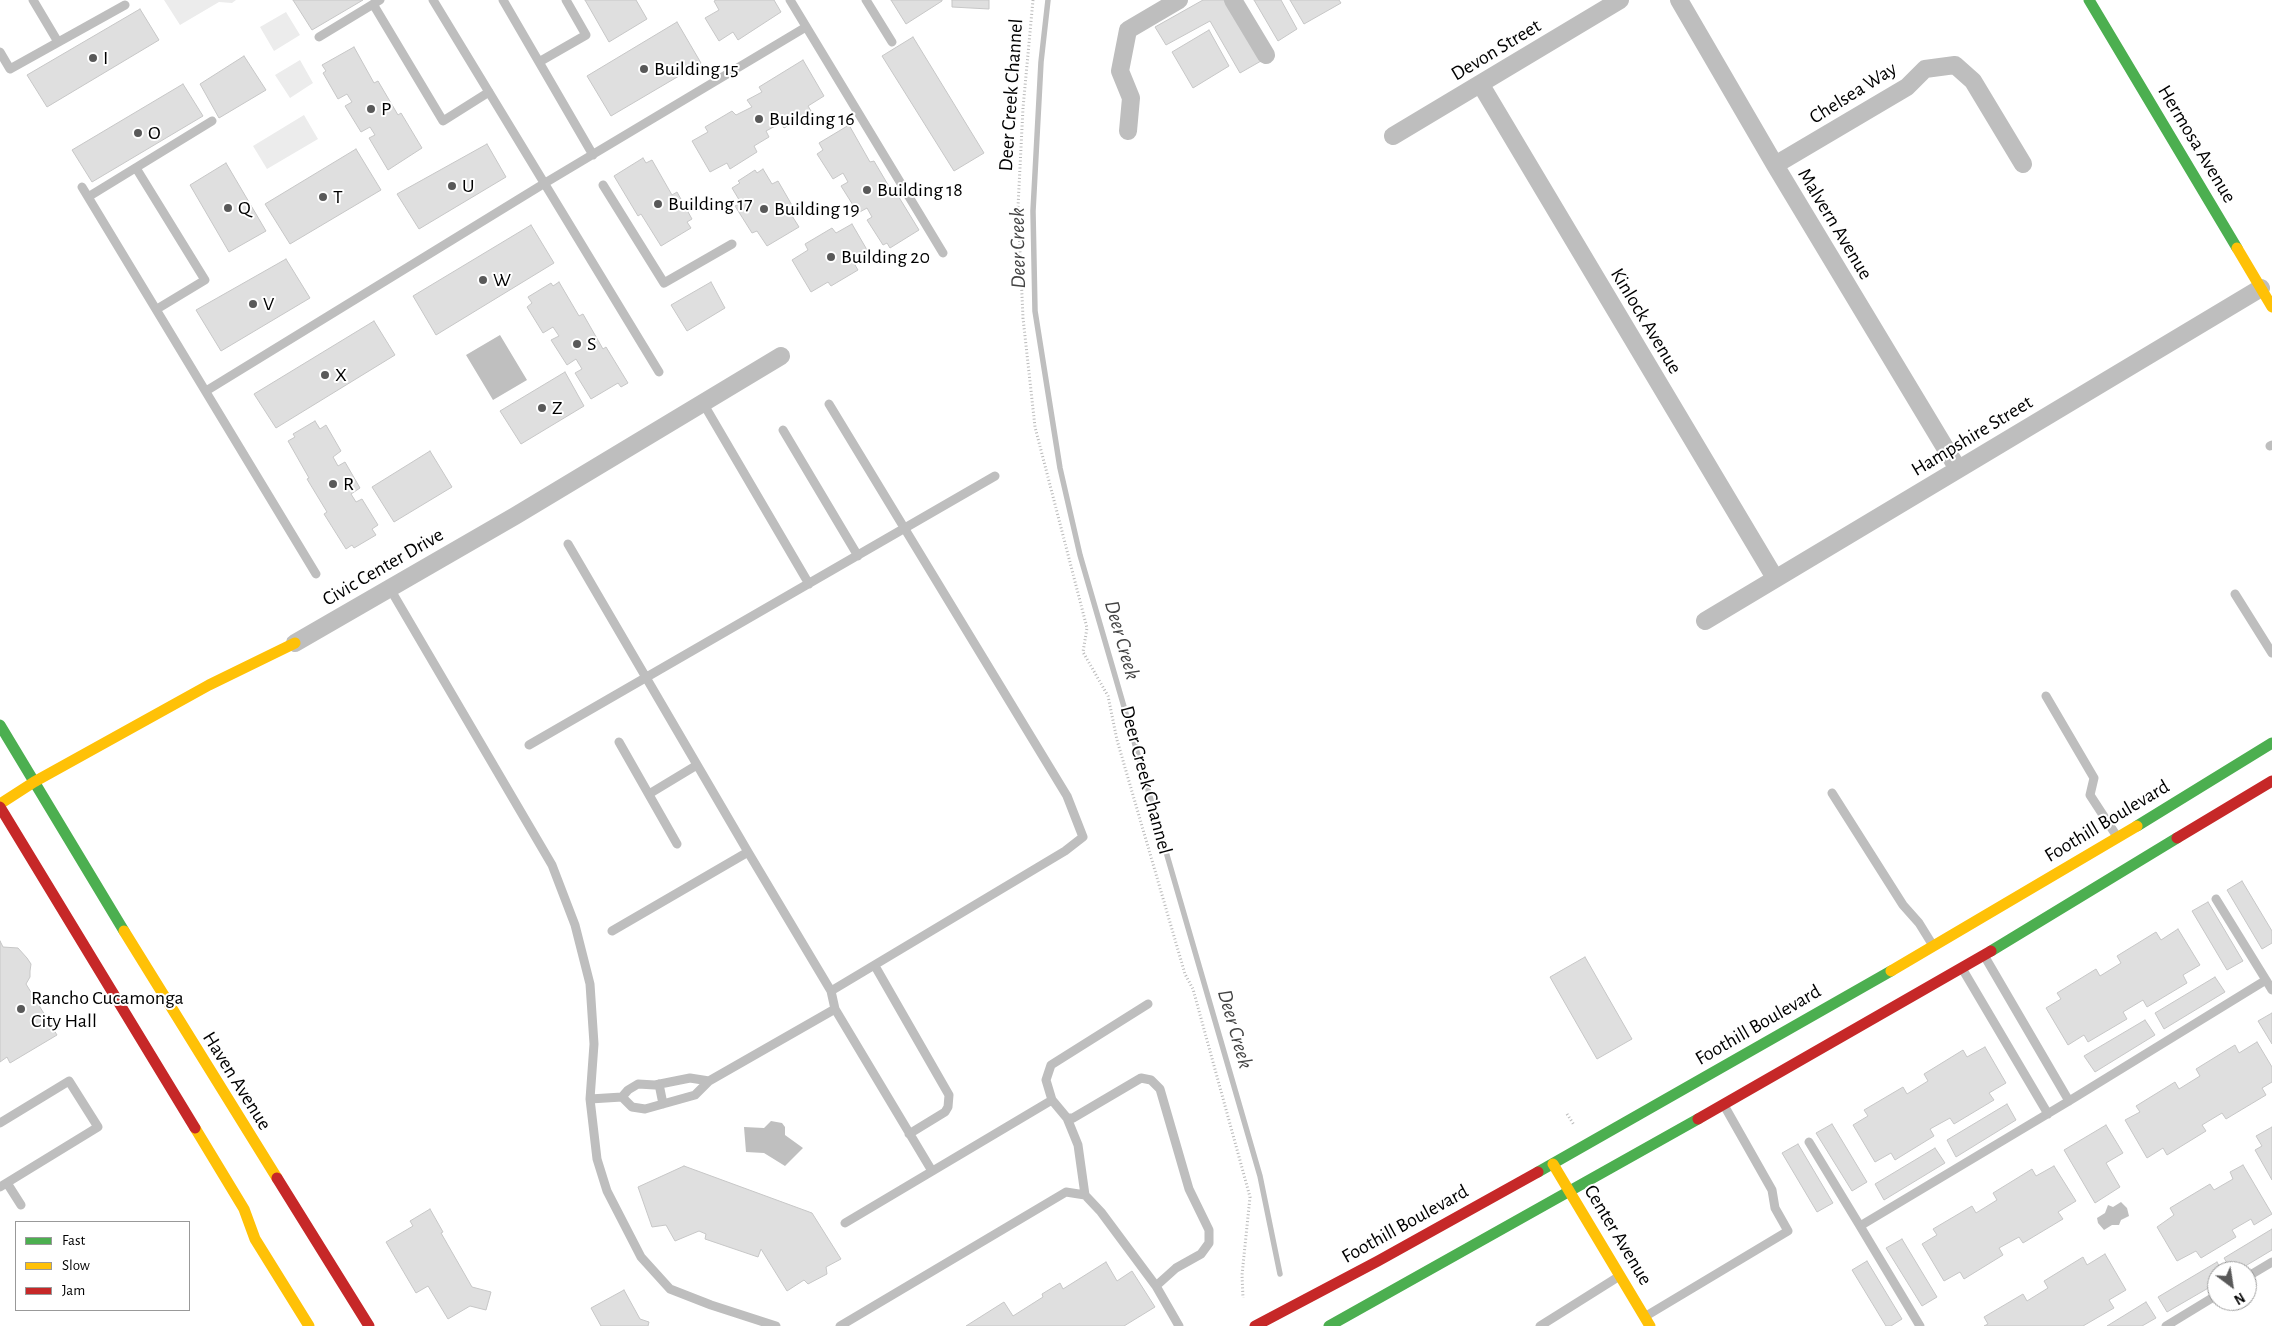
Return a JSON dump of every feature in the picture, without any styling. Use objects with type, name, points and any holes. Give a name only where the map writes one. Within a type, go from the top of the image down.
[{"type":"main road","name":"Hermosa Avenue","points":[[2089,0],[2272,307]]},
{"type":"main road","name":"Civic Center Drive","points":[[0,805],[34,782],[209,685],[295,643]]},
{"type":"main road","name":"Haven Avenue","points":[[0,725],[261,1155],[369,1326]]},
{"type":"main road","name":"Foothill Boulevard","points":[[1254,1326],[1378,1261],[1554,1164],[1933,946],[2117,838],[2272,743]]},
{"type":"main road","points":[[1329,1326],[1723,1105],[1962,968],[2272,781]]},
{"type":"main road","points":[[0,805],[244,1209],[255,1239],[308,1326]]},
{"type":"main road","name":"Center Avenue","points":[[1554,1164],[1647,1321]]},
{"type":"street","points":[[1128,131],[1131,98],[1120,71],[1128,30],[1179,0]]},
{"type":"street","points":[[1233,0],[1266,55]]},
{"type":"street","name":"Devon Street","points":[[1393,136],[1620,0]]},
{"type":"street","name":"Malvern Avenue","points":[[1679,0],[1775,165],[1958,468]]},
{"type":"street","name":"Chelsea Way","points":[[1775,165],[1907,87],[1925,69],[1955,65],[1973,81],[2023,164]]},
{"type":"street","name":"Kinlock Avenue","points":[[1480,85],[1775,578]]},
{"type":"street","name":"Hampshire Street","points":[[1705,620],[2261,288]]},
{"type":"street","name":"Civic Center Drive","points":[[295,643],[514,516],[781,356]]},
{"type":"lane","points":[[33,0],[58,42]]},
{"type":"lane","points":[[433,0],[659,372]]},
{"type":"lane","points":[[503,0],[593,155]]},
{"type":"lane","points":[[539,62],[586,35],[566,0]]},
{"type":"lane","points":[[790,0],[943,253]]},
{"type":"lane","points":[[866,0],[892,42]]},
{"type":"lane","points":[[319,37],[376,2],[443,121],[489,92]]},
{"type":"lane","points":[[0,52],[10,69],[125,5]]},
{"type":"lane","points":[[206,390],[545,183],[806,28]]},
{"type":"lane","points":[[88,197],[212,121]]},
{"type":"lane","points":[[136,168],[204,280],[157,310]]},
{"type":"lane","points":[[603,185],[664,283],[732,244]]},
{"type":"lane","points":[[82,187],[316,574]]},
{"type":"lane","points":[[703,404],[809,584]]},
{"type":"lane","points":[[829,404],[1067,796],[1083,837],[1065,851],[831,992]]},
{"type":"lane","points":[[783,430],[858,556]]},
{"type":"lane","points":[[529,745],[995,476]]},
{"type":"lane","points":[[568,544],[831,992],[835,1009],[932,1171]]},
{"type":"lane","points":[[389,587],[552,865],[575,925],[590,984],[594,1044],[590,1099],[597,1159],[607,1190],[641,1257],[670,1289],[739,1316],[776,1326]]},
{"type":"lane","points":[[2235,594],[2272,653]]},
{"type":"lane","points":[[2046,696],[2094,778],[2090,795],[2117,838]]},
{"type":"lane","points":[[619,742],[677,844]]},
{"type":"lane","points":[[649,794],[697,765]]},
{"type":"lane","points":[[1832,793],[1903,905],[1919,923],[1933,946]]},
{"type":"lane","points":[[612,931],[748,852]]},
{"type":"lane","points":[[2216,899],[2272,990]]},
{"type":"lane","points":[[1984,955],[2069,1101]]},
{"type":"lane","points":[[875,966],[949,1095],[948,1108],[945,1112],[909,1134]]},
{"type":"lane","points":[[1962,968],[2048,1114]]},
{"type":"lane","points":[[1860,1226],[2048,1114],[2266,980]]},
{"type":"lane","points":[[1148,1004],[1051,1065],[1046,1080],[1052,1100],[1067,1118],[1078,1145],[1086,1195],[1101,1212],[1156,1286],[1179,1326]]},
{"type":"lane","points":[[622,1097],[632,1107],[645,1109],[695,1095],[709,1081],[835,1009]]},
{"type":"lane","points":[[590,1099],[622,1097],[628,1090],[638,1084],[659,1084],[690,1078],[709,1081]]},
{"type":"lane","points":[[1067,1118],[1073,1118],[1142,1078],[1151,1080],[1160,1089],[1189,1190],[1209,1230],[1209,1243],[1201,1254],[1176,1268],[1156,1286]]},
{"type":"lane","points":[[0,1123],[70,1081],[98,1127],[3,1185],[21,1205]]},
{"type":"lane","points":[[659,1084],[663,1104]]},
{"type":"lane","points":[[845,1223],[1052,1100]]},
{"type":"lane","points":[[1647,1321],[1788,1231],[1775,1208],[1772,1190],[1723,1105]]},
{"type":"lane","points":[[1809,1142],[1920,1326]]},
{"type":"lane","points":[[841,1326],[1066,1192],[1086,1195]]},
{"type":"lane","points":[[2257,1271],[2272,1262]]},
{"type":"lane","points":[[1540,1326],[1620,1276]]},
{"type":"lane","points":[[2166,1326],[2207,1301]]},
{"type":"path","name":"Deer Creek Channel","points":[[1033,0],[1023,108],[1018,207],[1023,318],[1035,427],[1087,628],[1083,652],[1108,696],[1117,740],[1185,974],[1193,989],[1250,1197],[1242,1275],[1243,1298]]},
{"type":"path","points":[[1567,1114],[1574,1125]]},
{"type":"shaded area","points":[[164,0],[236,0],[232,3],[219,2],[180,25]]},
{"type":"shaded area","points":[[286,12],[300,35],[274,51],[260,27]]},
{"type":"shaded area","points":[[300,60],[313,83],[290,98],[275,75]]},
{"type":"shaded area","points":[[304,115],[318,139],[267,169],[253,146]]},
{"type":"shaded area","points":[[500,335],[527,380],[493,400],[466,355]]},
{"type":"shaded area","points":[[771,1121],[782,1123],[785,1127],[785,1135],[803,1148],[785,1166],[764,1153],[746,1152],[744,1127],[764,1128]]},
{"type":"shaded area","points":[[2121,1202],[2127,1208],[2129,1216],[2121,1220],[2119,1225],[2112,1225],[2104,1230],[2098,1223],[2097,1218],[2105,1213],[2108,1205],[2113,1207]]},
{"type":"building","points":[[293,0],[363,0],[312,30]]},
{"type":"building","points":[[585,0],[636,0],[647,19],[609,42]]},
{"type":"building","points":[[774,0],[781,12],[738,40],[733,32],[719,41],[705,18],[719,10],[714,1]]},
{"type":"building","points":[[891,0],[942,0],[942,1],[906,24]]},
{"type":"building","points":[[952,0],[989,0],[989,9],[952,7]]},
{"type":"building","points":[[1203,0],[1224,0],[1261,61],[1240,73],[1210,21],[1166,45],[1155,27]]},
{"type":"building","points":[[1254,0],[1281,0],[1297,29],[1278,41]]},
{"type":"building","points":[[1290,0],[1339,0],[1341,3],[1304,24]]},
{"type":"building","name":"I","points":[[140,9],[159,40],[47,107],[27,75]]},
{"type":"building","name":"Building 15","points":[[677,22],[701,63],[611,116],[587,76]]},
{"type":"building","points":[[1209,30],[1229,66],[1193,88],[1172,52]]},
{"type":"building","points":[[913,37],[984,153],[954,171],[882,56]]},
{"type":"building","name":"P","points":[[354,47],[374,83],[378,81],[398,115],[401,113],[422,148],[388,170],[369,138],[375,135],[370,127],[361,132],[345,106],[352,102],[347,94],[338,99],[323,73],[326,71],[322,65]]},
{"type":"building","points":[[244,56],[266,90],[219,118],[200,84]]},
{"type":"building","name":"Building 16","points":[[803,60],[824,96],[808,106],[811,111],[784,128],[781,123],[766,131],[769,137],[754,146],[757,152],[730,169],[727,163],[710,172],[692,141],[708,132],[705,127],[732,111],[736,115],[752,107],[747,100],[762,92],[759,87]]},
{"type":"building","name":"O","points":[[183,84],[203,116],[92,182],[72,150]]},
{"type":"building","name":"Building 18","points":[[849,125],[870,162],[874,161],[894,195],[897,194],[919,230],[890,248],[887,243],[883,245],[867,220],[872,217],[867,208],[858,213],[841,186],[848,182],[843,173],[833,179],[817,154],[823,150],[819,143]]},
{"type":"building","name":"U","points":[[487,144],[506,177],[419,229],[397,194]]},
{"type":"building","name":"T","points":[[356,149],[381,190],[290,244],[265,204]]},
{"type":"building","name":"Building 17","points":[[643,158],[646,163],[652,160],[672,195],[677,192],[692,219],[687,222],[691,228],[661,246],[641,214],[638,216],[614,176]]},
{"type":"building","name":"Q","points":[[226,163],[266,231],[229,252],[190,185]]},
{"type":"building","name":"Building 19","points":[[763,169],[772,184],[778,181],[793,207],[789,211],[799,227],[767,246],[757,231],[752,233],[735,206],[741,203],[732,188],[740,183],[738,181],[755,170],[757,173]]},
{"type":"building","name":"Building 20","points":[[852,224],[870,255],[855,265],[858,270],[831,286],[828,282],[811,292],[792,260],[808,250],[805,244],[832,228],[836,233]]},
{"type":"building","name":"W","points":[[531,225],[554,263],[436,335],[413,296]]},
{"type":"building","name":"V","points":[[286,259],[310,298],[221,351],[196,310]]},
{"type":"building","name":"S","points":[[559,282],[579,316],[583,314],[603,349],[606,347],[628,383],[621,387],[618,383],[591,399],[575,373],[582,369],[576,359],[567,365],[551,340],[559,336],[553,327],[543,333],[527,307],[532,303],[528,297],[551,283],[553,286]]},
{"type":"building","points":[[711,282],[725,308],[687,331],[671,305]]},
{"type":"building","name":"X","points":[[374,321],[395,355],[276,428],[254,394]]},
{"type":"building","name":"Z","points":[[565,372],[584,406],[521,444],[500,411]]},
{"type":"building","name":"R","points":[[315,421],[320,429],[326,425],[341,451],[333,457],[338,466],[345,462],[360,488],[351,494],[356,502],[362,499],[378,525],[372,529],[376,535],[354,548],[352,545],[346,549],[324,514],[327,512],[307,479],[309,478],[288,441],[295,437],[293,434]]},
{"type":"building","points":[[430,451],[452,487],[394,522],[372,487]]},
{"type":"building","points":[[2242,881],[2272,931],[2272,943],[2262,949],[2227,890]]},
{"type":"building","points":[[2208,902],[2243,961],[2227,970],[2192,911]]},
{"type":"building","points":[[2178,929],[2200,965],[2183,975],[2187,983],[2147,1007],[2143,1000],[2123,1012],[2127,1019],[2088,1042],[2084,1035],[2068,1045],[2046,1008],[2061,999],[2057,993],[2096,969],[2100,976],[2121,963],[2117,956],[2156,932],[2161,940]]},
{"type":"building","name":"Rancho Cucamonga City Hall","points":[[0,941],[3,947],[18,948],[31,964],[30,977],[26,984],[57,1035],[10,1063],[7,1057],[0,1062]]},
{"type":"building","points":[[1585,957],[1632,1039],[1597,1059],[1550,977]]},
{"type":"building","points":[[2215,977],[2225,992],[2164,1029],[2155,1013]]},
{"type":"building","points":[[2272,1013],[2272,1044],[2258,1021]]},
{"type":"building","points":[[2145,1020],[2155,1035],[2095,1072],[2084,1056]]},
{"type":"building","points":[[2257,1042],[2272,1067],[2272,1082],[2262,1088],[2266,1095],[2226,1119],[2222,1113],[2202,1125],[2206,1131],[2167,1155],[2163,1148],[2147,1158],[2125,1120],[2140,1112],[2136,1106],[2175,1082],[2179,1089],[2200,1076],[2196,1069],[2235,1045],[2239,1053]]},
{"type":"building","points":[[1985,1047],[2006,1083],[1989,1093],[1994,1100],[1954,1124],[1950,1118],[1930,1129],[1934,1136],[1895,1160],[1891,1153],[1875,1162],[1853,1125],[1868,1116],[1864,1110],[1903,1087],[1907,1094],[1928,1081],[1924,1074],[1963,1050],[1967,1057]]},
{"type":"building","points":[[2007,1104],[2016,1120],[1956,1157],[1947,1140]]},
{"type":"building","points":[[1832,1124],[1867,1182],[1852,1191],[1816,1133]]},
{"type":"building","points":[[2106,1125],[2123,1153],[2106,1163],[2120,1187],[2095,1203],[2064,1150]]},
{"type":"building","points":[[2272,1127],[2272,1180],[2255,1150],[2262,1146],[2256,1136]]},
{"type":"building","points":[[1798,1144],[1833,1203],[1817,1212],[1782,1153]]},
{"type":"building","points":[[1935,1148],[1945,1163],[1884,1200],[1875,1184]]},
{"type":"building","points":[[2243,1165],[2272,1214],[2254,1225],[2251,1219],[2232,1230],[2236,1237],[2201,1258],[2196,1251],[2177,1261],[2157,1227],[2174,1215],[2170,1208],[2210,1184],[2214,1190],[2233,1179],[2230,1172]]},
{"type":"building","points":[[684,1166],[812,1213],[841,1259],[826,1267],[827,1274],[808,1284],[804,1280],[787,1291],[761,1249],[758,1257],[705,1239],[706,1234],[699,1231],[675,1241],[666,1225],[652,1227],[638,1187]]},
{"type":"building","points":[[2054,1166],[2076,1201],[2058,1212],[2063,1219],[2023,1243],[2019,1237],[1999,1248],[2003,1255],[1964,1279],[1960,1272],[1944,1281],[1922,1244],[1937,1235],[1933,1229],[1972,1206],[1976,1213],[1997,1200],[1993,1193],[2032,1169],[2036,1176]]},
{"type":"building","points":[[430,1209],[443,1232],[441,1233],[472,1287],[491,1292],[486,1310],[470,1306],[448,1319],[428,1286],[416,1293],[386,1242],[413,1226],[410,1221]]},
{"type":"building","points":[[2272,1229],[2272,1250],[2254,1261],[2226,1261],[2224,1258]]},
{"type":"building","points":[[1902,1239],[1937,1297],[1922,1306],[1886,1248]]},
{"type":"building","points":[[2105,1254],[2126,1290],[2109,1300],[2114,1308],[2083,1326],[1984,1326],[1988,1324],[1984,1317],[2023,1294],[2027,1301],[2048,1288],[2044,1281],[2083,1257],[2087,1265]]},
{"type":"building","points":[[1867,1261],[1902,1319],[1891,1326],[1886,1326],[1852,1270]]},
{"type":"building","points":[[1106,1262],[1117,1281],[1132,1271],[1155,1307],[1124,1326],[966,1326],[1004,1302],[1013,1316],[1043,1297],[1042,1294],[1060,1283],[1063,1289]]},
{"type":"building","points":[[2207,1268],[2207,1289],[2167,1312],[2158,1297]]},
{"type":"building","points":[[624,1290],[640,1319],[649,1322],[648,1326],[601,1326],[591,1308]]},
{"type":"building","points":[[2146,1302],[2156,1318],[2142,1326],[2107,1326]]},
{"type":"waterway","name":"Deer Creek","points":[[1048,0],[1041,62],[1033,211],[1035,311],[1060,468],[1080,555],[1260,1176],[1280,1274]]},
{"type":"traffic: fast","points":[[2089,0],[2237,248]]},
{"type":"traffic: fast","points":[[0,725],[124,931]]},
{"type":"traffic: fast","points":[[2137,826],[2272,743]]},
{"type":"traffic: fast","points":[[1991,951],[2177,838]]},
{"type":"traffic: fast","points":[[1538,1172],[1891,971]]},
{"type":"traffic: fast","points":[[1329,1326],[1698,1119]]},
{"type":"traffic: slow","points":[[2237,248],[2272,307]]},
{"type":"traffic: slow","points":[[0,804],[34,782],[209,685],[295,643]]},
{"type":"traffic: slow","points":[[1891,971],[2137,826]]},
{"type":"traffic: slow","points":[[124,931],[277,1178]]},
{"type":"traffic: slow","points":[[195,1128],[244,1209],[255,1239],[309,1326]]},
{"type":"traffic: slow","points":[[1553,1164],[1650,1326]]},
{"type":"traffic: jam","points":[[2177,838],[2272,781]]},
{"type":"traffic: jam","points":[[0,807],[195,1128]]},
{"type":"traffic: jam","points":[[1698,1119],[1991,951]]},
{"type":"traffic: jam","points":[[1255,1326],[1378,1261],[1538,1172]]},
{"type":"traffic: jam","points":[[277,1178],[369,1326]]},
{"type":"place","name":"I","points":[[93,58]]},
{"type":"place","name":"Building 15","points":[[644,69]]},
{"type":"place","name":"P","points":[[371,109]]},
{"type":"place","name":"Building 16","points":[[759,119]]},
{"type":"place","name":"O","points":[[138,133]]},
{"type":"place","name":"U","points":[[452,186]]},
{"type":"place","name":"Building 18","points":[[867,190]]},
{"type":"place","name":"T","points":[[323,197]]},
{"type":"place","name":"Building 17","points":[[658,204]]},
{"type":"place","name":"Q","points":[[228,208]]},
{"type":"place","name":"Building 19","points":[[764,209]]},
{"type":"place","name":"Building 20","points":[[831,257]]},
{"type":"place","name":"W","points":[[483,280]]},
{"type":"place","name":"V","points":[[253,304]]},
{"type":"place","name":"S","points":[[577,344]]},
{"type":"place","name":"X","points":[[325,375]]},
{"type":"place","name":"Z","points":[[542,408]]},
{"type":"place","name":"R","points":[[333,484]]},
{"type":"place","name":"Rancho Cucamonga City Hall","points":[[21,1009]]}]
